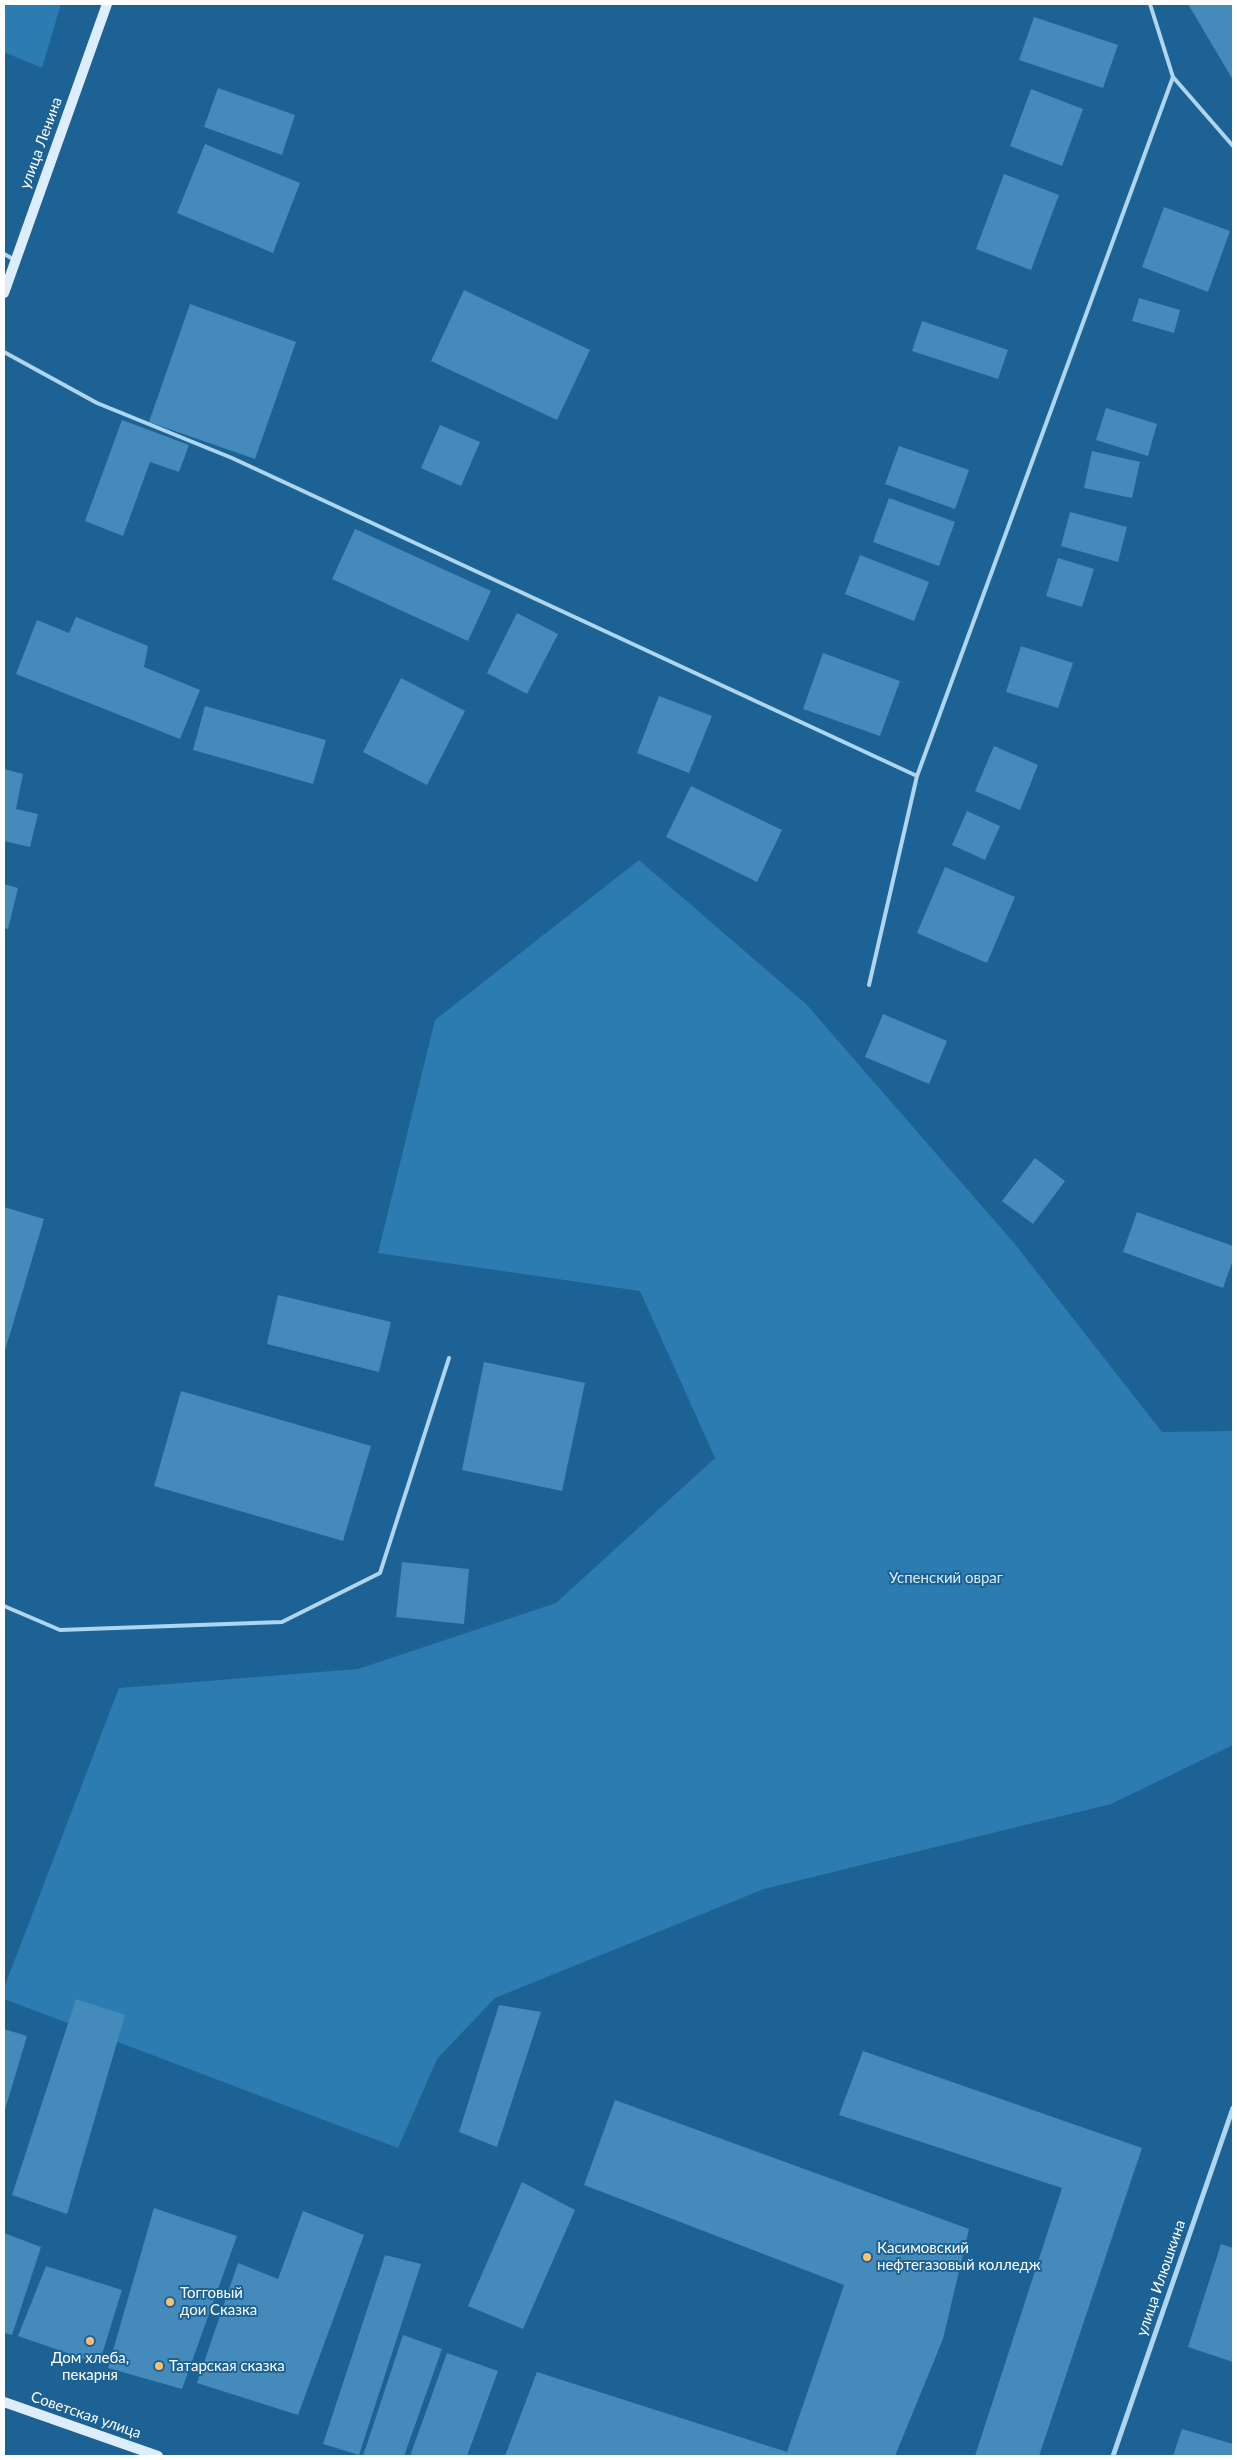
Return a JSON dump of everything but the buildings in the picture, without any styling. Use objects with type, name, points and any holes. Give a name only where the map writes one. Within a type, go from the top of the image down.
[{"type":"street","name":"улица Ленина","points":[[4,293],[14,260],[107,4]]},
{"type":"street","name":"улица Илюшкина","points":[[1113,2456],[1233,2108]]},
{"type":"street","name":"Советская улица","points":[[4,2402],[158,2456]]},
{"type":"lane","points":[[1150,4],[1173,77],[1233,146]]},
{"type":"lane","points":[[869,984],[917,776],[1173,77]]},
{"type":"lane","points":[[4,254],[14,260]]},
{"type":"lane","points":[[4,352],[96,403],[232,458],[917,776]]},
{"type":"lane","points":[[4,1606],[60,1630],[282,1622],[380,1573],[449,1358]]},
{"type":"green space","points":[[4,4],[61,4],[42,68],[4,52]]},
{"type":"green space","name":"Успенский овраг","points":[[639,860],[806,1004],[1014,1243],[1162,1432],[1233,1431],[1233,1745],[1111,1804],[764,1889],[495,1998],[437,2059],[398,2148],[4,1999],[4,1988],[119,1688],[358,1669],[556,1603],[715,1458],[640,1291],[378,1253],[435,1020]]},
{"type":"place","name":"Касимовский нефтегазовый колледж","points":[[867,2257]]},
{"type":"place","name":"Тогговый дои Сказка","points":[[170,2302]]},
{"type":"place","name":"Дом хлеба, пекарня","points":[[90,2341]]},
{"type":"place","name":"Татарская сказка","points":[[159,2366]]}]
